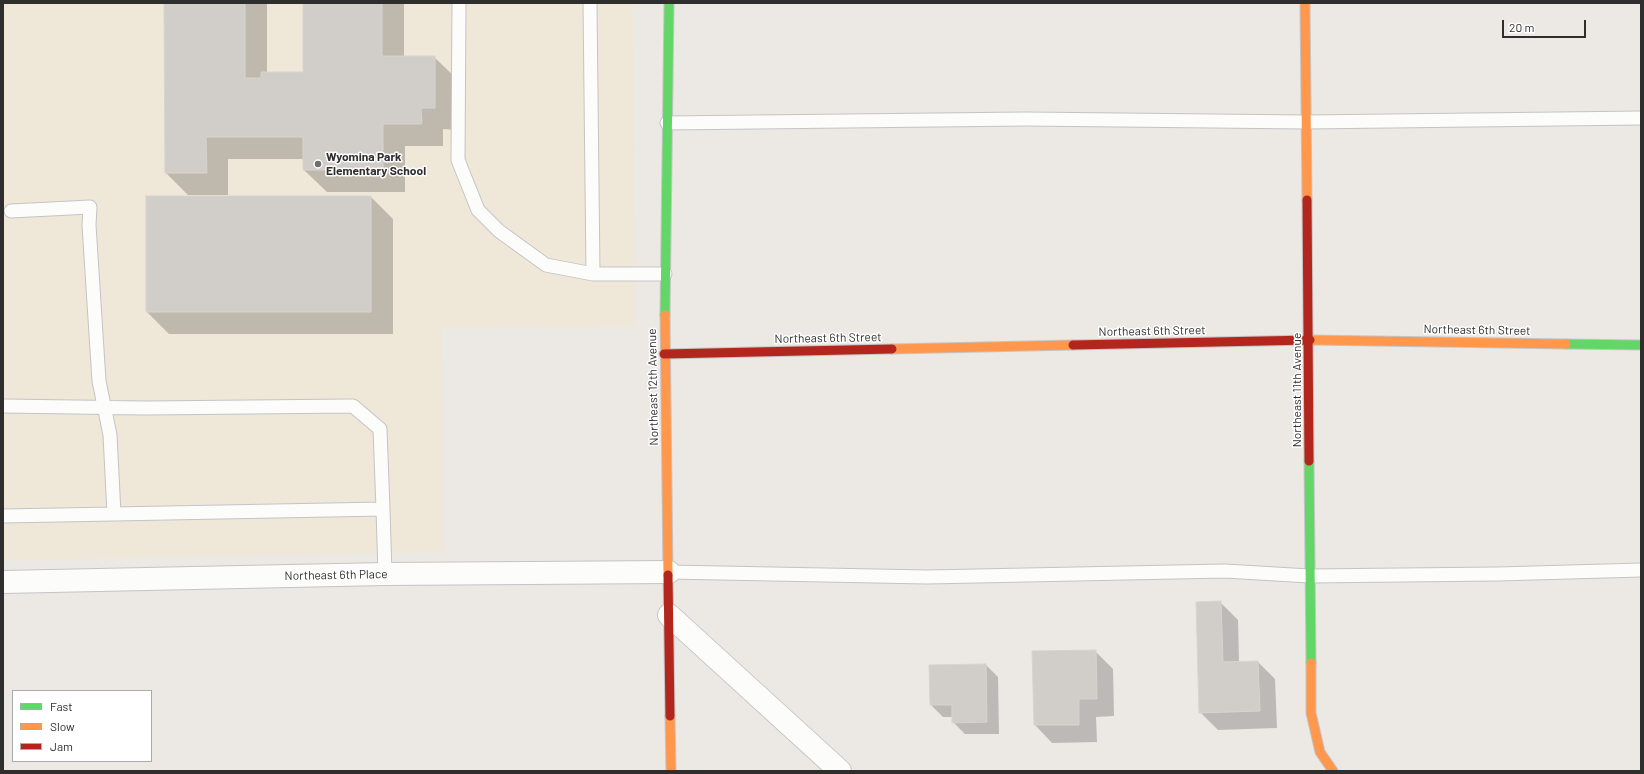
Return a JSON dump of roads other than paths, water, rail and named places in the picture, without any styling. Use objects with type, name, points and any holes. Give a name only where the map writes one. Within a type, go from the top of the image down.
[{"type":"street","name":"Northeast 12th Avenue","points":[[668,3],[664,354],[669,572],[670,771]]},
{"type":"street","name":"Northeast 11th Avenue","points":[[1305,3],[1311,713],[1320,752],[1333,771]]},
{"type":"street","name":"Northeast 6th Street","points":[[664,354],[1309,340],[1641,345]]},
{"type":"street","name":"Northeast 6th Place","points":[[3,582],[385,574],[669,572]]},
{"type":"street","points":[[669,615],[840,771]]},
{"type":"lane","points":[[459,3],[458,160],[478,210],[499,231],[546,265],[593,274],[665,274]]},
{"type":"lane","points":[[590,3],[593,274]]},
{"type":"lane","points":[[667,123],[1026,119],[1306,122],[1641,118]]},
{"type":"lane","points":[[11,211],[90,207],[90,240],[99,381],[103,407],[110,435],[114,514]]},
{"type":"lane","points":[[3,406],[146,408],[353,406],[380,429],[385,574]]},
{"type":"lane","points":[[9,516],[383,509]]},
{"type":"lane","points":[[669,572],[927,577],[1225,570],[1309,576],[1498,574],[1641,570]]},
{"type":"place","name":"Wyomina Park Elementary School","points":[[318,164]]}]
